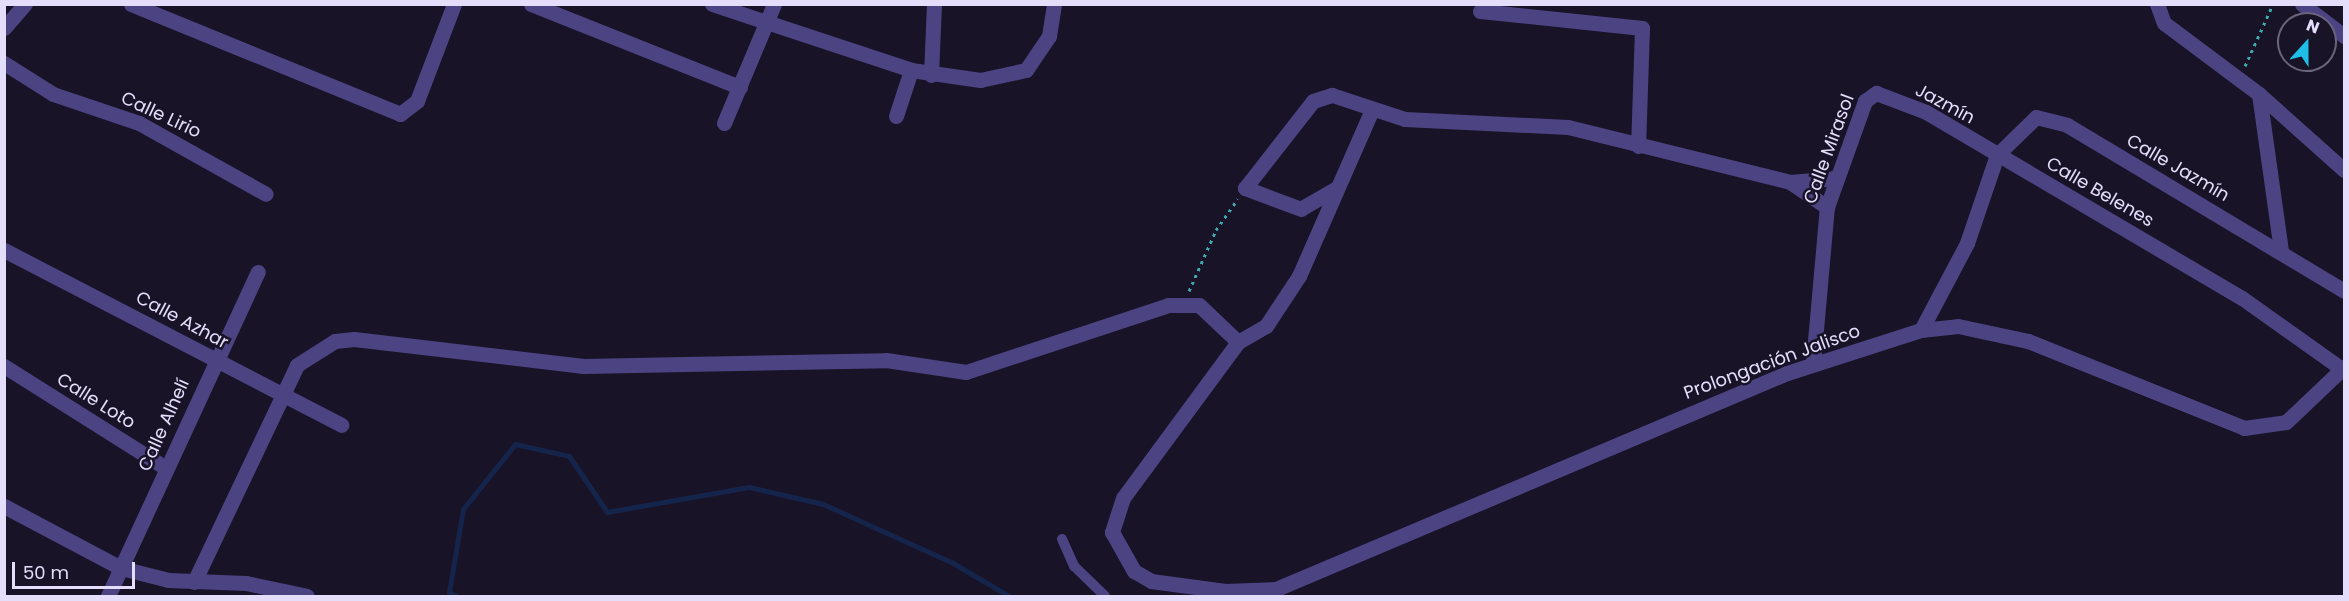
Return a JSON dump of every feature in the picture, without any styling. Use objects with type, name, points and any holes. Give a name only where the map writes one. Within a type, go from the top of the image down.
[{"type":"street","points":[[4,28],[25,4]]},
{"type":"street","points":[[131,4],[392,112],[407,112],[417,101],[454,4]]},
{"type":"street","points":[[531,4],[740,87]]},
{"type":"street","points":[[712,4],[766,26],[911,70],[931,75],[980,80],[1026,70],[1042,54],[1054,4]]},
{"type":"street","points":[[724,123],[774,4]]},
{"type":"street","points":[[931,75],[934,4]]},
{"type":"street","points":[[2302,4],[2344,36]]},
{"type":"street","points":[[1480,11],[1642,28],[1638,146]]},
{"type":"street","points":[[2157,11],[2259,94],[2344,170]]},
{"type":"street","name":"Calle Lirio","points":[[4,63],[53,94],[139,123],[267,194]]},
{"type":"street","points":[[896,116],[911,70]]},
{"type":"street","name":"Jazmín","points":[[1872,93],[1926,112],[1997,155]]},
{"type":"street","name":"Calle Mirasol","points":[[1813,363],[1827,207],[1872,93]]},
{"type":"street","points":[[2259,94],[2273,164],[2281,250]]},
{"type":"street","points":[[1335,189],[1301,209],[1245,188],[1313,101],[1332,95],[1372,110],[1426,122],[1449,118],[1568,127],[1790,182],[1837,178]]},
{"type":"street","points":[[194,582],[282,391],[310,356],[335,341],[354,339],[583,366],[885,360],[966,372],[1185,302],[1214,316],[1238,342],[1266,326],[1299,276],[1335,189],[1372,110]]},
{"type":"street","name":"Calle Jazmín","points":[[1997,155],[2026,122],[2047,116],[2281,250],[2344,291]]},
{"type":"street","points":[[1921,330],[1967,243],[1997,155]]},
{"type":"street","name":"Calle Belenes","points":[[1997,155],[2242,298],[2343,368]]},
{"type":"street","points":[[1790,182],[1827,207]]},
{"type":"street","name":"Calle Azhar","points":[[4,250],[214,359],[282,391],[341,425]]},
{"type":"street","name":"Calle Alhelí","points":[[108,597],[214,359],[258,272]]},
{"type":"street","name":"Prolongación Jalisco","points":[[1238,342],[1123,498],[1112,532],[1134,571],[1151,581],[1225,591],[1276,589],[1813,363],[1921,330],[1958,326],[2028,341],[2244,428],[2286,422],[2343,368]]},
{"type":"street","name":"Calle Loto","points":[[4,366],[166,468]]},
{"type":"street","points":[[4,506],[121,568],[194,582],[246,583],[308,597]]},
{"type":"lane","points":[[1062,539],[1074,566],[1105,597]]},
{"type":"path","points":[[2239,79],[2273,4]]},
{"type":"path","points":[[1185,302],[1216,230],[1245,188]]},
{"type":"waterway","points":[[456,596],[449,592],[463,509],[515,444],[569,456],[607,512],[749,487],[823,504],[951,562],[1009,596]]}]
